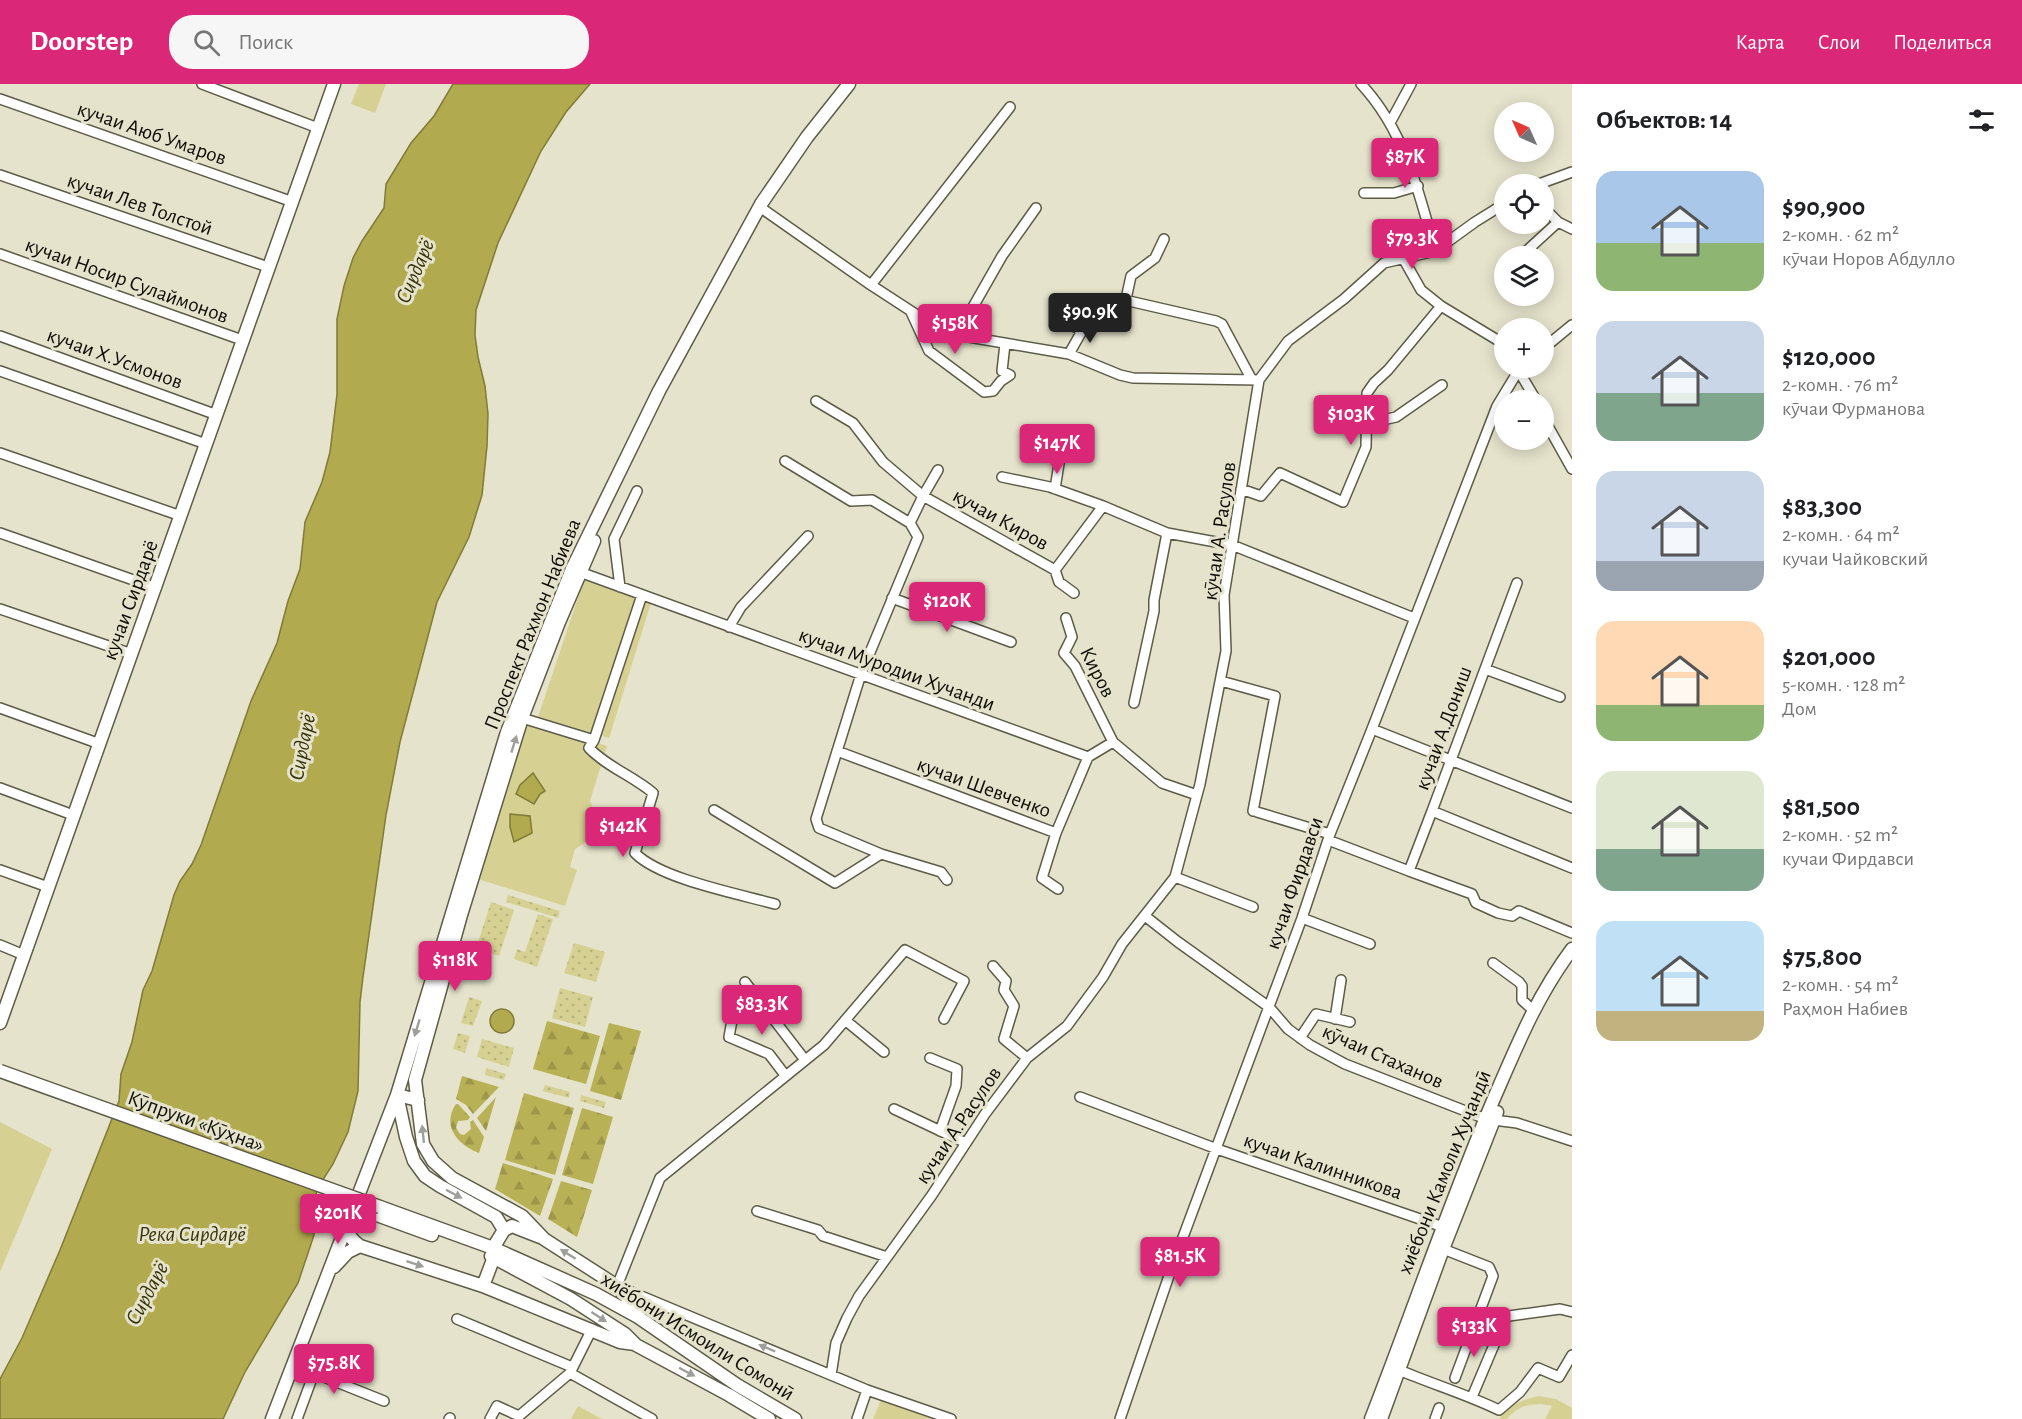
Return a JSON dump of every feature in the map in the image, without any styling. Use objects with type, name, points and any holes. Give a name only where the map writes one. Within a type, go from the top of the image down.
[{"type":"main road","name":"кучаи Сирдарё","points":[[0,1023],[334,84]]},
{"type":"main road","name":"Проспект Рахмон Набиева","points":[[272,1419],[397,1095],[507,732],[576,570],[659,391],[749,224],[779,175],[849,84]]},
{"type":"main road","name":"Проспект Рахмон Набиева","points":[[544,1239],[522,1216],[452,1178],[433,1161],[423,1143],[415,1080],[461,915],[522,718],[559,622],[576,570],[672,377],[764,210],[812,139],[856,84]]},
{"type":"main road","name":"хиёбони Камоли Хуҷандӣ","points":[[1371,1419],[1533,1010],[1557,969],[1572,949]]},
{"type":"main road","name":"хиёбони Камоли Хуҷандӣ","points":[[1490,1120],[1538,1014],[1572,958]]},
{"type":"main road","name":"Кӯпруки «Кӯҳна»","points":[[0,1071],[378,1211]]},
{"type":"main road","name":"Кӯпруки «Кӯҳна»","points":[[0,1079],[378,1211]]},
{"type":"main road","points":[[418,1100],[397,1095],[414,1161],[426,1176],[440,1186],[496,1217],[504,1230]]},
{"type":"main road","points":[[378,1211],[493,1252],[571,1299],[625,1334],[636,1344],[769,1419]]},
{"type":"main road","points":[[347,1224],[348,1234],[360,1246],[483,1286],[620,1341],[636,1344]]},
{"type":"main road","points":[[483,1286],[493,1252],[504,1230],[515,1227],[544,1239],[617,1286],[638,1311],[638,1317],[625,1334]]},
{"type":"main road","name":"хиёбони Камоли Хуҷандӣ","points":[[1381,1419],[1443,1248],[1447,1228]]},
{"type":"main road","points":[[329,1273],[348,1252],[360,1246]]},
{"type":"main road","name":"хиёбони Исмоили Сомонӣ","points":[[493,1252],[596,1294],[638,1317],[737,1385],[795,1419]]},
{"type":"street","points":[[202,84],[318,128]]},
{"type":"street","points":[[1361,84],[1391,121],[1418,186],[1435,251]]},
{"type":"street","points":[[1391,121],[1411,84]]},
{"type":"street","name":"кучаи Аюб Умаров","points":[[0,99],[295,196]]},
{"type":"street","points":[[871,285],[1010,107]]},
{"type":"street","points":[[1554,179],[1572,172]]},
{"type":"street","name":"кучаи Лев Толстой","points":[[0,175],[268,267]]},
{"type":"street","points":[[1364,193],[1394,193],[1418,186]]},
{"type":"street","points":[[957,335],[1002,256],[1036,208]]},
{"type":"street","points":[[764,210],[910,312],[937,328],[957,335],[1069,354],[1133,378],[1256,380]]},
{"type":"street","points":[[1494,210],[1435,251],[1403,258],[1421,290],[1441,306],[1494,338]]},
{"type":"street","points":[[1554,218],[1572,229]]},
{"type":"street","points":[[1532,246],[1558,222]]},
{"type":"street","points":[[1164,239],[1155,258],[1131,276],[1126,299],[1222,324],[1256,380]]},
{"type":"street","name":"кучаи Носир Сулаймонов","points":[[0,254],[242,340]]},
{"type":"street","name":"кӯчаи А. Расулов","points":[[1145,916],[1174,877],[1197,795],[1221,681],[1226,651],[1224,595],[1256,380],[1288,341],[1344,299],[1361,281],[1384,263],[1403,258]]},
{"type":"street","points":[[1241,489],[1261,496],[1280,473],[1343,502],[1366,447],[1367,393],[1441,306]]},
{"type":"street","points":[[910,312],[928,351],[984,392],[993,391],[1010,375],[1002,371],[1005,344]]},
{"type":"street","points":[[1068,322],[1081,331]]},
{"type":"street","points":[[1069,354],[1087,322]]},
{"type":"street","points":[[1554,340],[1572,325]]},
{"type":"street","name":"кучаи Х.Усмонов","points":[[0,336],[217,415]]},
{"type":"street","points":[[0,371],[206,444]]},
{"type":"street","name":"кучаи Фирдавси","points":[[1120,1419],[1173,1264],[1302,918],[1329,837],[1497,406],[1512,378]]},
{"type":"street","points":[[1365,424],[1396,417],[1442,385]]},
{"type":"street","name":"кучаи Киров","points":[[816,401],[853,423],[883,462],[923,496],[1055,570],[1103,506]]},
{"type":"street","points":[[1554,437],[1572,469]]},
{"type":"street","points":[[1055,489],[1063,438]]},
{"type":"street","points":[[0,453],[181,516]]},
{"type":"street","points":[[785,461],[851,501],[872,500],[910,523],[918,537],[861,674],[816,819],[819,828],[881,854],[941,872],[947,880]]},
{"type":"street","name":"кучаи Киров","points":[[910,523],[938,470]]},
{"type":"street","points":[[1002,477],[1055,489],[1167,533],[1232,545],[1414,618]]},
{"type":"street","points":[[620,587],[614,539],[637,491]]},
{"type":"street","points":[[0,533],[156,588]]},
{"type":"street","points":[[1134,703],[1154,611],[1154,600],[1167,533]]},
{"type":"street","points":[[729,627],[741,608],[808,536]]},
{"type":"street","name":"кучаи Муродии Хучанди","points":[[576,570],[1088,757]]},
{"type":"street","points":[[1055,570],[1059,582],[1074,593]]},
{"type":"street","name":"кучаи А.Дониш","points":[[1517,583],[1432,811],[1572,868]]},
{"type":"street","points":[[642,595],[594,740],[589,748],[598,758],[653,793],[635,853],[641,859],[654,867],[694,881],[775,904]]},
{"type":"street","points":[[892,598],[1011,642]]},
{"type":"street","points":[[0,609],[132,654]]},
{"type":"street","name":"Киров","points":[[1066,618],[1072,636],[1064,652],[1075,666],[1113,742]]},
{"type":"street","points":[[1485,669],[1560,697]]},
{"type":"street","points":[[1221,681],[1275,696],[1255,812],[1329,837],[1409,871],[1472,894],[1476,903],[1498,913],[1512,916],[1519,911],[1572,933]]},
{"type":"street","points":[[0,708],[100,744]]},
{"type":"street","points":[[522,718],[594,740]]},
{"type":"street","points":[[1372,729],[1572,808]]},
{"type":"street","points":[[1056,833],[1088,757],[1113,742],[1162,783],[1197,795]]},
{"type":"street","name":"кучаи Шевченко","points":[[837,751],[1056,833],[1042,878],[1058,889]]},
{"type":"street","points":[[0,788],[73,815]]},
{"type":"street","points":[[714,810],[835,883],[881,854]]},
{"type":"street","points":[[1409,871],[1432,811]]},
{"type":"street","points":[[0,870],[48,887]]},
{"type":"street","points":[[1174,877],[1253,908]]},
{"type":"street","name":"кӯчаи Стаханов","points":[[1145,916],[1269,1007],[1288,1029],[1300,1038],[1345,1064],[1490,1120],[1517,1123],[1572,1142]]},
{"type":"street","name":"кучаи А.Расулов","points":[[831,1375],[836,1343],[859,1296],[1027,1058],[1067,1026],[1103,977],[1122,944],[1145,916]]},
{"type":"street","points":[[1302,918],[1370,944]]},
{"type":"street","points":[[0,945],[24,955]]},
{"type":"street","points":[[944,1019],[964,981],[905,951],[824,1045],[660,1178],[617,1286],[867,1390],[951,1419]]},
{"type":"street","points":[[1493,963],[1519,982],[1522,986],[1522,1000],[1533,1010]]},
{"type":"street","points":[[993,966],[1006,981],[1004,990],[1014,1006],[1004,1039],[1027,1058]]},
{"type":"street","points":[[1335,1019],[1341,980]]},
{"type":"street","points":[[745,982],[805,1059]]},
{"type":"street","points":[[736,998],[729,1037],[769,1054],[785,1076]]},
{"type":"street","points":[[1300,1038],[1316,1014],[1350,1022]]},
{"type":"street","points":[[845,1020],[884,1052]]},
{"type":"street","points":[[930,1058],[957,1069],[956,1086],[940,1131]]},
{"type":"street","name":"кучаи Калинникова","points":[[1080,1097],[1217,1149],[1447,1228]]},
{"type":"street","points":[[894,1108],[966,1143]]},
{"type":"street","points":[[758,1211],[818,1230],[823,1236],[887,1257]]},
{"type":"street","points":[[1443,1248],[1489,1267],[1493,1276],[1455,1378]]},
{"type":"street","points":[[1472,1397],[1505,1319],[1509,1316],[1560,1309],[1572,1312]]},
{"type":"street","points":[[457,1319],[571,1370],[652,1419]]},
{"type":"street","points":[[490,1419],[497,1406],[519,1416],[571,1370],[592,1329]]},
{"type":"street","points":[[1399,1370],[1446,1390],[1472,1397],[1499,1410],[1520,1392],[1538,1368],[1559,1377],[1572,1354]]},
{"type":"street","points":[[297,1419],[314,1373],[384,1401]]},
{"type":"street","points":[[857,1419],[867,1390]]},
{"type":"street","points":[[1435,1419],[1439,1408]]},
{"type":"shaded area","points":[[359,84],[386,84],[375,113],[351,104]]},
{"type":"shaded area","points":[[584,580],[651,603],[609,738],[538,717]]},
{"type":"shaded area","points":[[527,721],[607,746],[590,801],[598,819],[592,838],[575,849],[570,867],[577,870],[565,906],[478,879]]},
{"type":"shaded area","points":[[508,895],[560,911],[558,918],[506,902]]},
{"type":"shaded area","points":[[491,902],[514,910],[499,956],[476,949]]},
{"type":"shaded area","points":[[538,914],[553,919],[537,967],[514,959],[517,949],[525,952]]},
{"type":"shaded area","points":[[574,943],[605,952],[596,982],[564,973]]},
{"type":"shaded area","points":[[560,988],[593,997],[585,1027],[552,1018]]},
{"type":"shaded area","points":[[469,997],[482,1001],[473,1026],[461,1023]]},
{"type":"shaded area","points":[[458,1033],[470,1036],[465,1053],[453,1049]]},
{"type":"shaded area","points":[[482,1039],[514,1048],[509,1067],[477,1057]]},
{"type":"shaded area","points":[[486,1068],[506,1074],[504,1080],[485,1075]]},
{"type":"shaded area","points":[[545,1085],[570,1092],[569,1098],[543,1091]]},
{"type":"shaded area","points":[[581,1095],[606,1102],[604,1108],[580,1101]]},
{"type":"shaded area","points":[[0,1122],[52,1149],[0,1272]]},
{"type":"shaded area","points":[[1539,1396],[1556,1399],[1572,1408],[1572,1419],[1545,1419],[1552,1406],[1539,1404],[1522,1407],[1507,1419],[1499,1419],[1516,1404]]},
{"type":"shaded area","points":[[881,1400],[932,1419],[873,1419]]},
{"type":"shaded area","points":[[578,1406],[602,1419],[571,1419]]},
{"type":"green space","points":[[547,1021],[600,1036],[586,1084],[533,1069]]},
{"type":"green space","points":[[609,1023],[641,1031],[621,1100],[590,1091]]},
{"type":"green space","points":[[462,1076],[499,1087],[473,1114],[466,1105],[456,1099]]},
{"type":"green space","points":[[524,1093],[574,1108],[555,1175],[505,1160]]},
{"type":"green space","points":[[496,1097],[486,1131],[477,1118]]},
{"type":"green space","points":[[456,1104],[470,1117],[468,1120],[458,1121],[456,1128],[460,1134],[464,1135],[471,1129],[470,1122],[473,1120],[484,1137],[479,1153],[464,1145],[454,1134],[450,1120]]},
{"type":"green space","points":[[582,1108],[613,1117],[593,1184],[562,1175]]},
{"type":"green space","points":[[503,1163],[553,1179],[540,1216],[495,1189]]},
{"type":"green space","points":[[561,1181],[592,1190],[577,1237],[548,1219]]},
{"type":"water","name":"Река Сирдарё","points":[[453,84],[590,84],[566,112],[541,151],[498,243],[476,310],[475,335],[488,414],[482,495],[469,537],[437,602],[400,742],[386,815],[363,977],[360,1002],[358,1091],[348,1132],[333,1164],[317,1189],[314,1235],[298,1283],[245,1372],[223,1419],[0,1419],[0,1379],[22,1338],[60,1250],[119,1101],[121,1074],[132,1042],[143,990],[152,971],[174,895],[201,845],[251,701],[277,643],[288,601],[300,569],[305,522],[322,482],[330,452],[337,394],[337,319],[353,258],[384,208],[386,184],[411,143],[434,116]]},
{"type":"water","points":[[533,773],[545,791],[540,794],[534,804],[516,794],[520,785]]},
{"type":"water","points":[[510,814],[530,816],[532,833],[514,842],[510,827]]},
{"type":"water","points":[[502,1009],[510,1013],[514,1021],[510,1029],[502,1033],[494,1029],[490,1021],[494,1013]]},
{"type":"water label","name":"Сирдарё","points":[[414,271]]},
{"type":"water label","name":"Сирдарё","points":[[301,747]]},
{"type":"water label","name":"Сирдарё","points":[[146,1293]]}]
